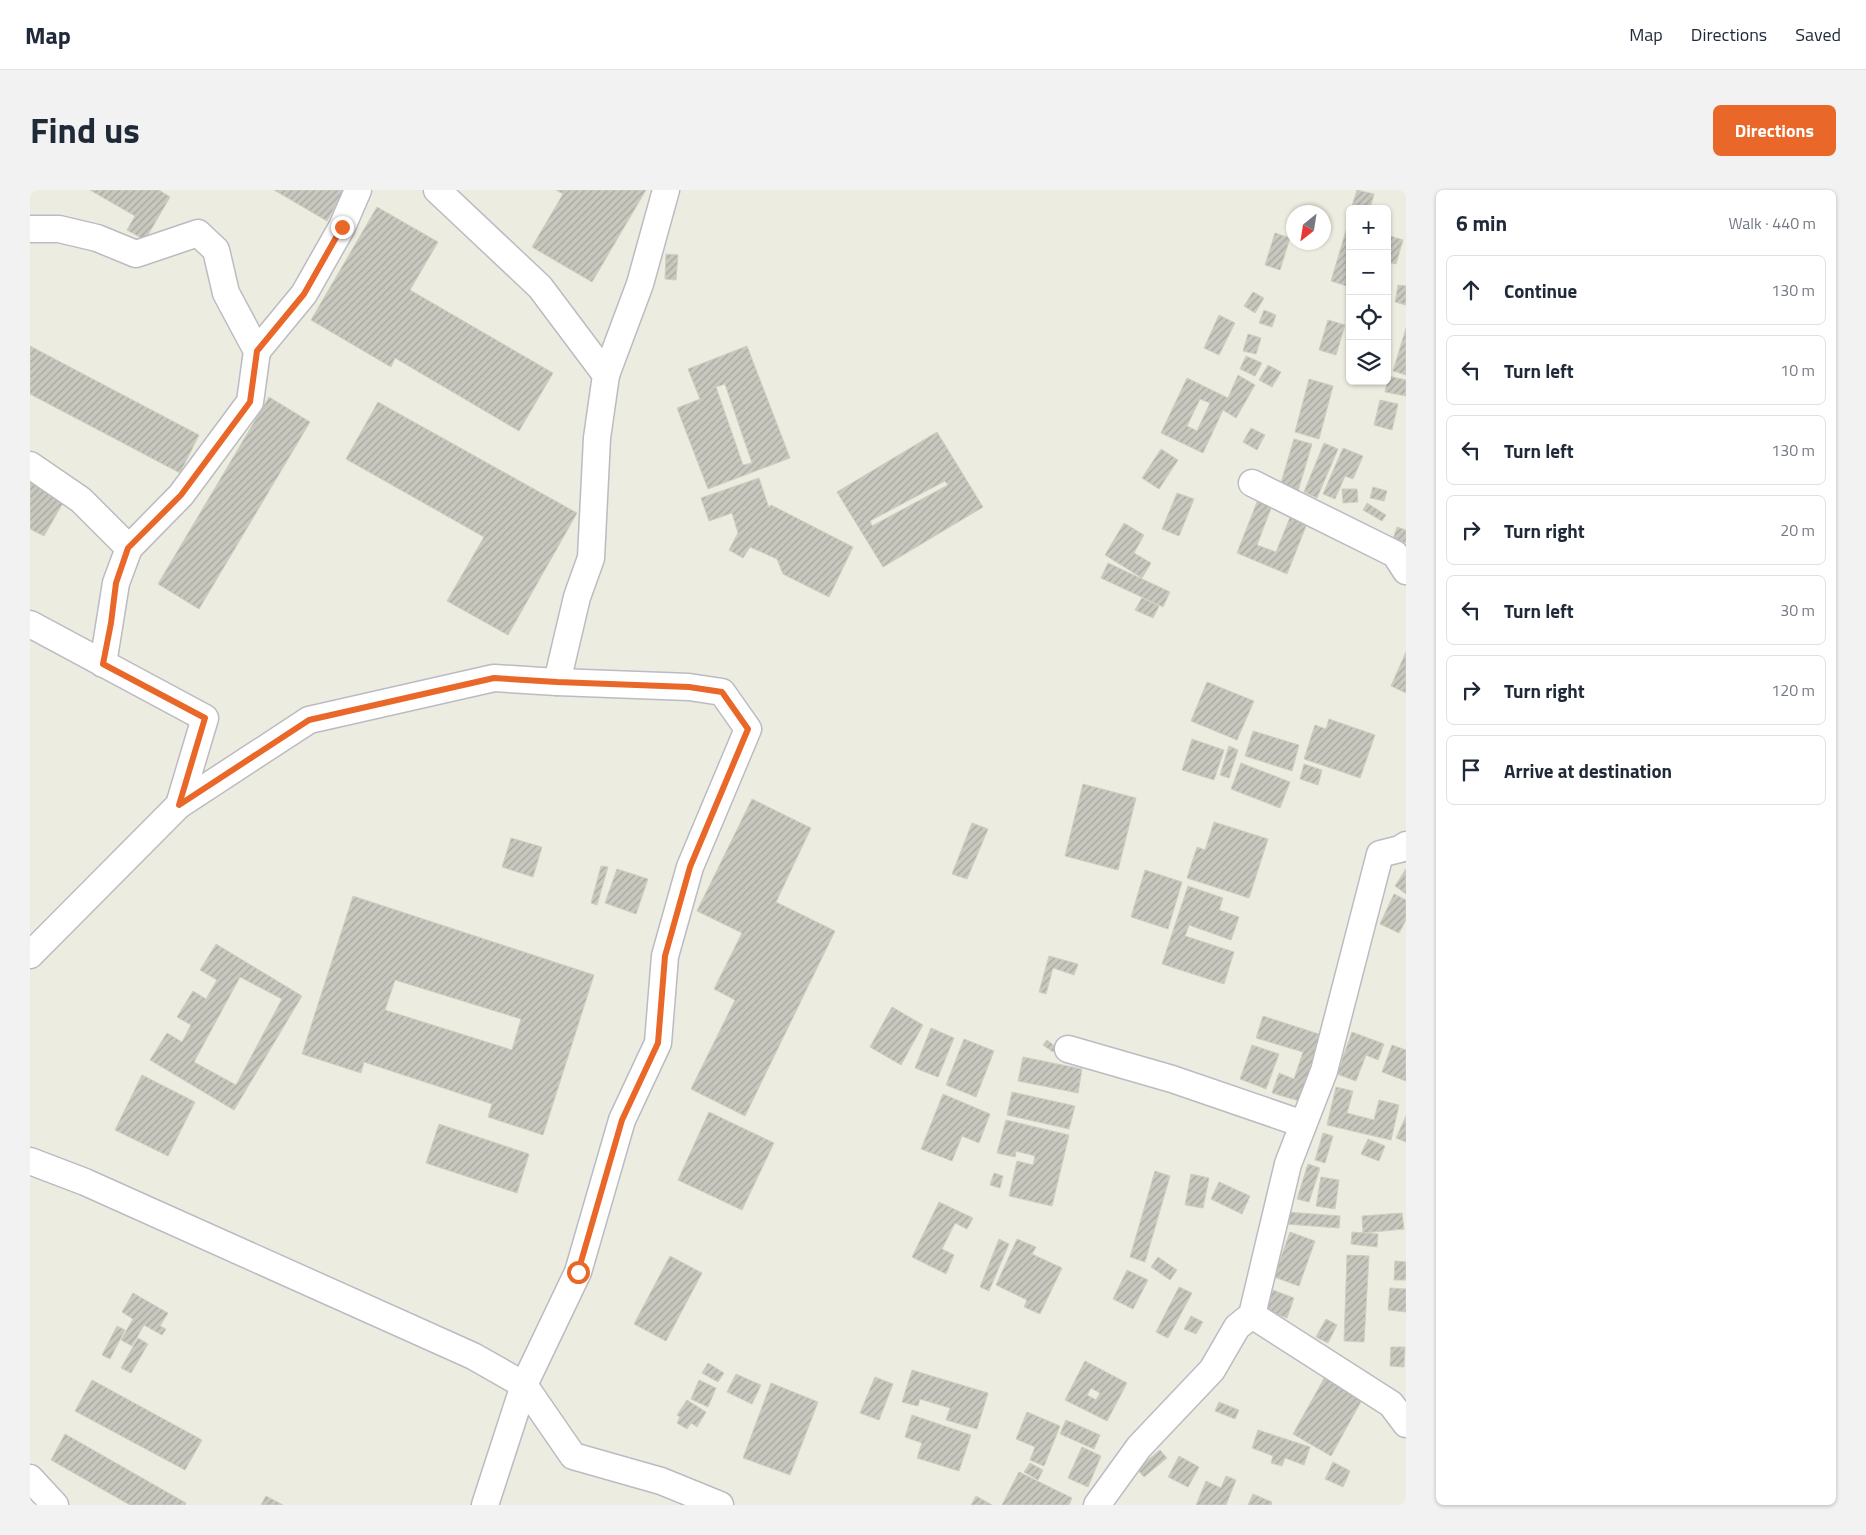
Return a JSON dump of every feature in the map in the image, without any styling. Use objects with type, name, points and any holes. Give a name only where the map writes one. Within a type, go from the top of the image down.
[{"type":"street","points":[[103,664],[116,583],[128,548],[181,495],[250,402],[257,351],[304,294],[342,227],[358,190]]},
{"type":"street","points":[[437,190],[540,287],[606,375]]},
{"type":"street","points":[[557,682],[577,597],[591,558],[597,438],[606,375],[640,284],[666,190]]},
{"type":"street","points":[[30,229],[59,229],[97,238],[136,254],[198,233],[216,250],[226,293],[257,351]]},
{"type":"street","points":[[30,465],[81,500],[128,548]]},
{"type":"street","points":[[1252,483],[1395,554],[1406,571]]},
{"type":"street","points":[[30,624],[205,718],[179,805]]},
{"type":"street","points":[[30,954],[179,805],[309,720],[494,678],[689,687],[722,692],[748,729],[690,867],[665,956],[658,1043],[622,1120],[578,1272],[524,1385],[486,1505]]},
{"type":"street","points":[[1097,1505],[1139,1447],[1212,1370],[1237,1327],[1252,1315],[1288,1164],[1324,1071],[1380,854],[1400,849],[1406,845]]},
{"type":"street","points":[[1068,1049],[1172,1079],[1303,1124]]},
{"type":"street","points":[[30,1161],[85,1182],[473,1356],[524,1385],[574,1456],[662,1481],[720,1505]]},
{"type":"street","points":[[1252,1315],[1391,1404],[1406,1424]]},
{"type":"street","points":[[30,1478],[55,1505]]},
{"type":"building","points":[[90,190],[159,190],[170,197],[145,240],[127,230],[135,216]]},
{"type":"building","points":[[274,190],[343,190],[344,191],[327,221]]},
{"type":"building","points":[[556,190],[646,190],[592,282],[532,247],[563,194]]},
{"type":"building","points":[[1357,190],[1374,194],[1371,205],[1352,205]]},
{"type":"building","points":[[377,207],[438,242],[410,290],[553,373],[519,431],[395,358],[391,367],[311,320]]},
{"type":"building","points":[[1346,231],[1346,286],[1331,281]]},
{"type":"building","points":[[1275,233],[1286,237],[1286,250],[1280,270],[1265,265]]},
{"type":"building","points":[[1391,236],[1403,240],[1396,264],[1391,263]]},
{"type":"building","points":[[666,254],[678,255],[676,280],[665,279]]},
{"type":"building","points":[[1398,285],[1406,286],[1406,305],[1395,302]]},
{"type":"building","points":[[1253,292],[1264,298],[1255,313],[1244,306]]},
{"type":"building","points":[[1264,310],[1276,315],[1272,327],[1259,323]]},
{"type":"building","points":[[1219,315],[1235,323],[1219,355],[1204,348]]},
{"type":"building","points":[[1328,320],[1345,325],[1336,355],[1319,350]]},
{"type":"building","points":[[1406,328],[1406,375],[1393,371]]},
{"type":"building","points":[[1248,334],[1261,338],[1256,354],[1243,351]]},
{"type":"building","points":[[30,346],[199,435],[180,473],[30,394]]},
{"type":"building","points":[[747,346],[790,458],[708,489],[677,408],[700,399],[688,369]],"holes":[[[725,384],[752,463],[743,465],[716,387]]]},
{"type":"building","points":[[1246,356],[1262,363],[1255,376],[1240,369]]},
{"type":"building","points":[[1268,365],[1281,372],[1272,387],[1259,380]]},
{"type":"building","points":[[1238,375],[1255,385],[1236,418],[1223,410],[1203,453],[1161,433],[1187,378],[1228,398]],"holes":[[[1200,399],[1210,403],[1197,431],[1187,426]]]},
{"type":"building","points":[[1391,377],[1406,380],[1406,396],[1385,392],[1386,385],[1391,385]]},
{"type":"building","points":[[1309,379],[1333,386],[1319,439],[1295,432]]},
{"type":"building","points":[[269,397],[310,422],[199,609],[158,584]]},
{"type":"building","points":[[1380,400],[1398,404],[1392,430],[1374,425]]},
{"type":"building","points":[[378,402],[577,513],[508,635],[447,601],[484,537],[346,459]]},
{"type":"building","points":[[1251,428],[1265,435],[1257,450],[1243,442]]},
{"type":"building","points":[[937,432],[983,507],[883,567],[837,492]],"holes":[[[945,481],[948,485],[872,526],[870,521]]]},
{"type":"building","points":[[1294,439],[1312,444],[1298,491],[1280,486]]},
{"type":"building","points":[[1324,443],[1338,449],[1317,498],[1304,492]]},
{"type":"building","points":[[1343,448],[1363,456],[1353,479],[1345,476],[1335,499],[1323,494]]},
{"type":"building","points":[[1161,449],[1178,460],[1159,489],[1142,478]]},
{"type":"building","points":[[759,478],[769,508],[771,505],[853,547],[829,597],[783,574],[777,559],[750,547],[743,558],[729,550],[738,533],[732,513],[709,521],[701,498]]},
{"type":"building","points":[[30,482],[64,501],[44,536],[30,529]]},
{"type":"building","points":[[1373,487],[1387,491],[1384,501],[1370,498]]},
{"type":"building","points":[[1342,489],[1357,489],[1358,502],[1343,503]]},
{"type":"building","points":[[1177,493],[1194,499],[1179,536],[1162,529]]},
{"type":"building","points":[[1259,497],[1273,503],[1257,545],[1276,552],[1291,515],[1308,521],[1287,574],[1237,553]]},
{"type":"building","points":[[1367,503],[1386,515],[1382,521],[1363,510]]},
{"type":"building","points":[[1124,523],[1144,535],[1134,553],[1151,563],[1142,578],[1105,555]]},
{"type":"building","points":[[1397,527],[1406,530],[1406,543],[1393,539]]},
{"type":"building","points":[[1108,563],[1170,592],[1163,607],[1101,578]]},
{"type":"building","points":[[1142,598],[1159,606],[1153,618],[1135,610]]},
{"type":"building","points":[[1406,652],[1406,693],[1391,686]]},
{"type":"building","points":[[1207,682],[1254,701],[1237,740],[1191,721]]},
{"type":"building","points":[[1329,719],[1375,735],[1360,778],[1304,759],[1315,725],[1326,729]]},
{"type":"building","points":[[1253,731],[1299,745],[1292,771],[1245,756]]},
{"type":"building","points":[[1192,739],[1224,750],[1214,780],[1182,770]]},
{"type":"building","points":[[1229,746],[1238,750],[1229,778],[1220,775]]},
{"type":"building","points":[[1241,763],[1290,782],[1280,808],[1231,789]]},
{"type":"building","points":[[1304,764],[1322,770],[1318,785],[1300,779]]},
{"type":"building","points":[[1083,784],[1136,798],[1118,870],[1065,856]]},
{"type":"building","points":[[752,799],[811,828],[776,902],[835,931],[745,1116],[691,1089],[735,1000],[714,989],[742,933],[697,911]]},
{"type":"building","points":[[1214,822],[1268,839],[1249,898],[1187,878],[1197,847],[1205,850]]},
{"type":"building","points":[[972,823],[988,829],[967,879],[952,874]]},
{"type":"building","points":[[511,838],[542,847],[533,877],[502,867]]},
{"type":"building","points":[[601,866],[608,867],[597,905],[591,903]]},
{"type":"building","points":[[617,869],[648,879],[636,914],[605,903]]},
{"type":"building","points":[[1406,869],[1406,894],[1395,886]]},
{"type":"building","points":[[1145,870],[1182,882],[1168,929],[1131,917]]},
{"type":"building","points":[[1188,886],[1223,898],[1219,910],[1239,917],[1231,940],[1189,925],[1185,936],[1234,952],[1224,984],[1162,964]]},
{"type":"building","points":[[1394,894],[1406,900],[1406,920],[1399,933],[1380,924]]},
{"type":"building","points":[[353,896],[594,975],[543,1135],[488,1117],[492,1104],[364,1062],[361,1073],[302,1054]],"holes":[[[395,980],[521,1019],[512,1050],[385,1010]]]},
{"type":"building","points":[[216,944],[302,996],[234,1110],[150,1060],[167,1033],[182,1042],[191,1025],[177,1017],[193,991],[206,999],[217,980],[200,970]],"holes":[[[240,977],[282,999],[236,1085],[194,1062]]]},
{"type":"building","points":[[1049,956],[1078,964],[1074,975],[1053,968],[1046,994],[1039,992]]},
{"type":"building","points":[[892,1007],[923,1025],[901,1065],[870,1047]]},
{"type":"building","points":[[1263,1016],[1325,1036],[1303,1102],[1272,1093],[1279,1073],[1294,1079],[1303,1052],[1256,1038]]},
{"type":"building","points":[[931,1028],[954,1038],[938,1077],[915,1068]]},
{"type":"building","points":[[1352,1032],[1384,1044],[1378,1060],[1366,1055],[1356,1081],[1337,1074]]},
{"type":"building","points":[[964,1039],[994,1051],[976,1097],[946,1085]]},
{"type":"building","points":[[1047,1040],[1057,1048],[1053,1052],[1043,1045]]},
{"type":"building","points":[[1252,1045],[1279,1054],[1266,1089],[1240,1079]]},
{"type":"building","points":[[1392,1045],[1406,1050],[1406,1081],[1382,1072]]},
{"type":"building","points":[[1023,1057],[1082,1069],[1078,1093],[1018,1081]]},
{"type":"building","points":[[142,1075],[195,1102],[168,1156],[115,1130]]},
{"type":"building","points":[[1336,1087],[1353,1091],[1347,1113],[1374,1120],[1379,1100],[1399,1105],[1391,1140],[1327,1125]]},
{"type":"building","points":[[1012,1092],[1075,1106],[1069,1129],[1007,1115]]},
{"type":"building","points":[[943,1094],[990,1114],[979,1143],[962,1136],[952,1161],[921,1149]]},
{"type":"building","points":[[709,1112],[774,1143],[742,1210],[678,1180]]},
{"type":"building","points":[[1406,1116],[1406,1142],[1396,1138]]},
{"type":"building","points":[[1006,1120],[1069,1135],[1052,1206],[1009,1196],[1017,1161],[1033,1165],[1035,1156],[1016,1151],[1015,1157],[997,1153]]},
{"type":"building","points":[[439,1124],[529,1154],[517,1193],[426,1163]]},
{"type":"building","points":[[1323,1133],[1333,1136],[1325,1163],[1315,1160]]},
{"type":"building","points":[[1368,1139],[1385,1146],[1379,1161],[1361,1154]]},
{"type":"building","points":[[1308,1164],[1320,1168],[1309,1202],[1297,1199]]},
{"type":"building","points":[[1155,1171],[1170,1176],[1145,1262],[1130,1257]]},
{"type":"building","points":[[994,1173],[1003,1176],[1000,1188],[990,1185]]},
{"type":"building","points":[[1191,1174],[1209,1178],[1203,1208],[1185,1205]]},
{"type":"building","points":[[1321,1177],[1339,1180],[1335,1209],[1316,1206]]},
{"type":"building","points":[[1219,1182],[1250,1196],[1242,1214],[1211,1199]]},
{"type":"building","points":[[939,1202],[973,1218],[967,1229],[955,1223],[942,1249],[954,1255],[946,1274],[912,1257]]},
{"type":"building","points":[[1286,1212],[1340,1216],[1339,1228],[1285,1224]]},
{"type":"building","points":[[1402,1213],[1404,1229],[1363,1233],[1362,1216]]},
{"type":"building","points":[[1290,1232],[1315,1241],[1299,1286],[1274,1277]]},
{"type":"building","points":[[1352,1232],[1378,1234],[1377,1247],[1351,1244]]},
{"type":"building","points":[[999,1239],[1009,1244],[989,1291],[980,1287]]},
{"type":"building","points":[[1017,1239],[1036,1247],[1032,1254],[1062,1268],[1040,1314],[1024,1307],[1027,1300],[996,1285]]},
{"type":"building","points":[[1347,1255],[1369,1256],[1364,1342],[1344,1341]]},
{"type":"building","points":[[670,1256],[702,1273],[666,1341],[634,1324]]},
{"type":"building","points":[[1158,1257],[1177,1270],[1170,1280],[1151,1267]]},
{"type":"building","points":[[1395,1261],[1406,1262],[1406,1280],[1394,1280]]},
{"type":"building","points":[[1127,1270],[1148,1280],[1133,1309],[1113,1299]]},
{"type":"building","points":[[1179,1287],[1192,1293],[1168,1338],[1156,1332]]},
{"type":"building","points":[[1390,1288],[1406,1289],[1406,1312],[1388,1310]]},
{"type":"building","points":[[1273,1290],[1294,1298],[1287,1318],[1265,1310]]},
{"type":"building","points":[[133,1293],[168,1313],[160,1326],[166,1329],[162,1335],[144,1325],[132,1346],[121,1340],[133,1319],[122,1312]]},
{"type":"building","points":[[1191,1316],[1203,1322],[1196,1334],[1184,1329]]},
{"type":"building","points":[[1326,1319],[1337,1325],[1328,1343],[1316,1337]]},
{"type":"building","points":[[117,1326],[125,1330],[110,1359],[102,1355]]},
{"type":"building","points":[[138,1338],[148,1344],[131,1373],[121,1368]]},
{"type":"building","points":[[1391,1347],[1405,1347],[1404,1367],[1390,1366]]},
{"type":"building","points":[[1085,1361],[1127,1383],[1107,1421],[1065,1400]],"holes":[[[1091,1388],[1100,1393],[1096,1400],[1087,1395]]]},
{"type":"building","points":[[708,1363],[724,1373],[718,1382],[702,1373]]},
{"type":"building","points":[[912,1370],[988,1393],[977,1429],[946,1420],[950,1408],[920,1399],[918,1406],[902,1402]]},
{"type":"building","points":[[736,1374],[761,1385],[752,1404],[727,1392]]},
{"type":"building","points":[[1326,1375],[1364,1396],[1331,1456],[1293,1434]]},
{"type":"building","points":[[875,1377],[893,1384],[879,1420],[860,1413]]},
{"type":"building","points":[[92,1380],[202,1440],[185,1470],[75,1411]]},
{"type":"building","points":[[699,1380],[716,1388],[708,1407],[691,1399]]},
{"type":"building","points":[[771,1383],[818,1402],[790,1475],[743,1458]]},
{"type":"building","points":[[687,1400],[706,1412],[697,1427],[691,1423],[687,1429],[677,1423],[680,1417],[677,1415]]},
{"type":"building","points":[[1219,1402],[1239,1410],[1235,1419],[1215,1411]]},
{"type":"building","points":[[1027,1412],[1060,1426],[1044,1466],[1030,1460],[1035,1447],[1016,1439]]},
{"type":"building","points":[[912,1415],[971,1435],[959,1471],[917,1458],[922,1443],[905,1437]]},
{"type":"building","points":[[1066,1420],[1100,1435],[1094,1449],[1060,1434]]},
{"type":"building","points":[[1258,1430],[1310,1447],[1304,1465],[1285,1458],[1282,1466],[1271,1463],[1273,1456],[1252,1448]]},
{"type":"building","points":[[65,1434],[186,1503],[185,1505],[130,1505],[51,1460]]},
{"type":"building","points":[[1082,1447],[1101,1456],[1088,1487],[1068,1478]]},
{"type":"building","points":[[1160,1450],[1167,1458],[1144,1477],[1137,1469]]},
{"type":"building","points":[[1179,1456],[1199,1467],[1188,1487],[1168,1477]]},
{"type":"building","points":[[1333,1462],[1350,1471],[1343,1487],[1325,1479]]},
{"type":"building","points":[[1030,1463],[1043,1470],[1038,1480],[1024,1472]]},
{"type":"building","points":[[1019,1472],[1072,1498],[1069,1505],[1002,1505]]},
{"type":"building","points":[[1226,1476],[1236,1480],[1226,1505],[1196,1505],[1206,1481],[1221,1488]]},
{"type":"building","points":[[1253,1494],[1272,1502],[1271,1505],[1248,1505]]},
{"type":"building","points":[[266,1496],[283,1505],[261,1505]]},
{"type":"building","points":[[976,1496],[992,1505],[971,1505]]},
{"type":"route","points":[[342,227],[304,294],[257,351],[250,402],[181,495],[128,548],[116,583],[103,664],[205,718],[179,805],[309,720],[494,678],[689,687],[722,692],[748,729],[690,867],[665,956],[658,1043],[622,1120],[578,1272]]}]
